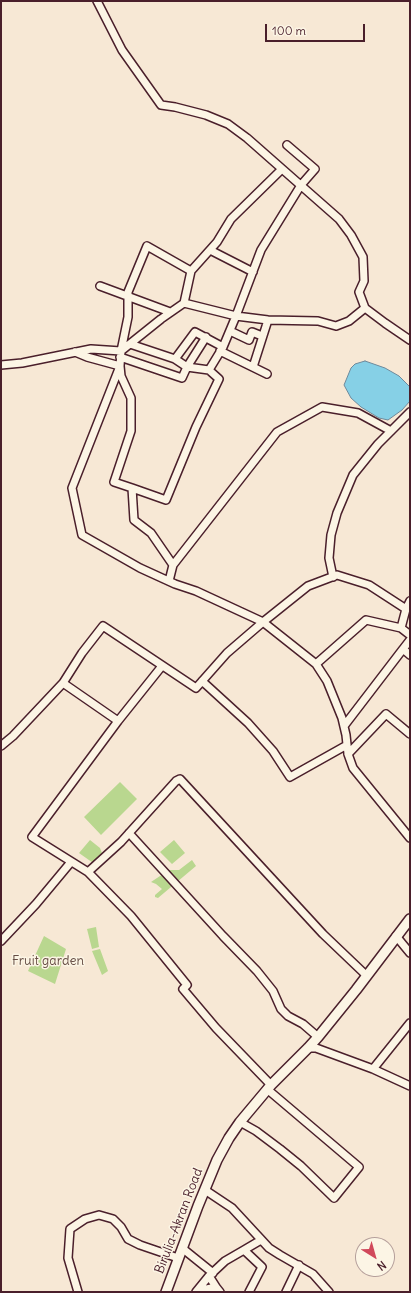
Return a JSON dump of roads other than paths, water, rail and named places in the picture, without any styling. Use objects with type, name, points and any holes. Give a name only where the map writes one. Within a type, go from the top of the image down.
[{"type":"street","points":[[97,1],[122,50],[161,105],[206,115],[228,124],[339,218],[351,234],[363,257],[364,282],[358,292],[365,308],[410,340]]},
{"type":"street","points":[[209,370],[222,349],[230,331],[261,250],[301,185],[315,169],[287,145]]},
{"type":"street","points":[[184,304],[191,271],[217,242],[231,220],[282,169]]},
{"type":"street","points":[[130,344],[175,359],[187,367],[209,370],[219,379],[196,427],[166,500],[114,482],[131,431],[131,398],[121,376],[121,354],[128,317],[128,292],[147,246],[191,271]]},
{"type":"street","points":[[210,250],[253,272]]},
{"type":"street","points":[[100,286],[170,312]]},
{"type":"street","points":[[121,354],[130,344],[170,312],[184,304],[236,316],[268,320],[318,321],[336,326],[349,321],[365,308]]},
{"type":"street","points":[[253,367],[268,320]]},
{"type":"street","points":[[230,331],[249,340],[252,332],[262,336]]},
{"type":"street","points":[[175,359],[195,332],[267,374]]},
{"type":"street","points":[[1,365],[22,363],[90,349],[121,354],[182,378],[187,367],[206,338]]},
{"type":"street","points":[[75,352],[87,357],[120,366]]},
{"type":"street","points":[[120,366],[72,488],[82,535],[140,568],[196,591],[263,622],[316,664],[327,681],[344,726],[348,754],[353,768],[410,838]]},
{"type":"street","points":[[169,581],[173,565],[277,432],[322,408],[358,413],[391,431]]},
{"type":"street","points":[[333,577],[329,558],[331,535],[337,513],[353,475],[378,444],[410,412]]},
{"type":"street","points":[[132,488],[134,520],[151,533],[173,565]]},
{"type":"street","points":[[1,746],[13,736],[64,683],[82,653],[103,626],[196,688],[227,653],[263,622],[308,586],[337,575],[369,586],[406,609]]},
{"type":"street","points":[[401,628],[406,609],[410,601]]},
{"type":"street","points":[[316,664],[366,620],[401,628],[410,635]]},
{"type":"street","points":[[344,726],[410,640]]},
{"type":"street","points":[[403,649],[410,655]]},
{"type":"street","points":[[162,666],[118,721],[32,837],[88,872],[131,916],[187,985],[183,989],[269,1087],[359,1167],[334,1198],[301,1166],[280,1149],[256,1131],[240,1122]]},
{"type":"street","points":[[202,681],[248,723],[273,751],[290,776],[347,745]]},
{"type":"street","points":[[64,683],[118,721]]},
{"type":"street","points":[[348,754],[386,714],[410,734]]},
{"type":"street","points":[[88,872],[129,833],[176,781],[180,779],[323,934],[367,976]]},
{"type":"street","points":[[129,833],[257,971],[274,991],[281,1009],[288,1016],[303,1024],[318,1037]]},
{"type":"street","points":[[1,941],[36,904],[71,862]]},
{"type":"street","name":"Birulia-Akran Road","points":[[166,1292],[217,1160],[229,1138],[240,1122],[269,1087],[318,1037],[410,919]]},
{"type":"street","points":[[396,936],[410,953]]},
{"type":"street","points":[[373,1069],[410,1023]]},
{"type":"street","points":[[308,1048],[316,1048],[373,1069],[410,1086]]},
{"type":"street","points":[[205,1190],[232,1208],[269,1248],[314,1274],[327,1291]]},
{"type":"street","points":[[78,1292],[68,1258],[70,1229],[84,1219],[99,1216],[113,1219],[121,1227],[128,1239],[140,1245],[178,1258]]},
{"type":"street","points":[[197,1291],[211,1274],[226,1261],[261,1240]]},
{"type":"street","points":[[182,1248],[211,1274],[218,1290],[197,1291]]},
{"type":"street","points":[[244,1250],[262,1267],[249,1292]]},
{"type":"street","points":[[286,1292],[298,1265]]},
{"type":"water","points":[[365,361],[385,368],[399,376],[410,387],[410,401],[402,410],[388,420],[379,418],[361,407],[351,398],[344,385],[351,368],[355,364]]},
{"type":"park label","name":"Fruit garden","points":[[48,961]]}]
